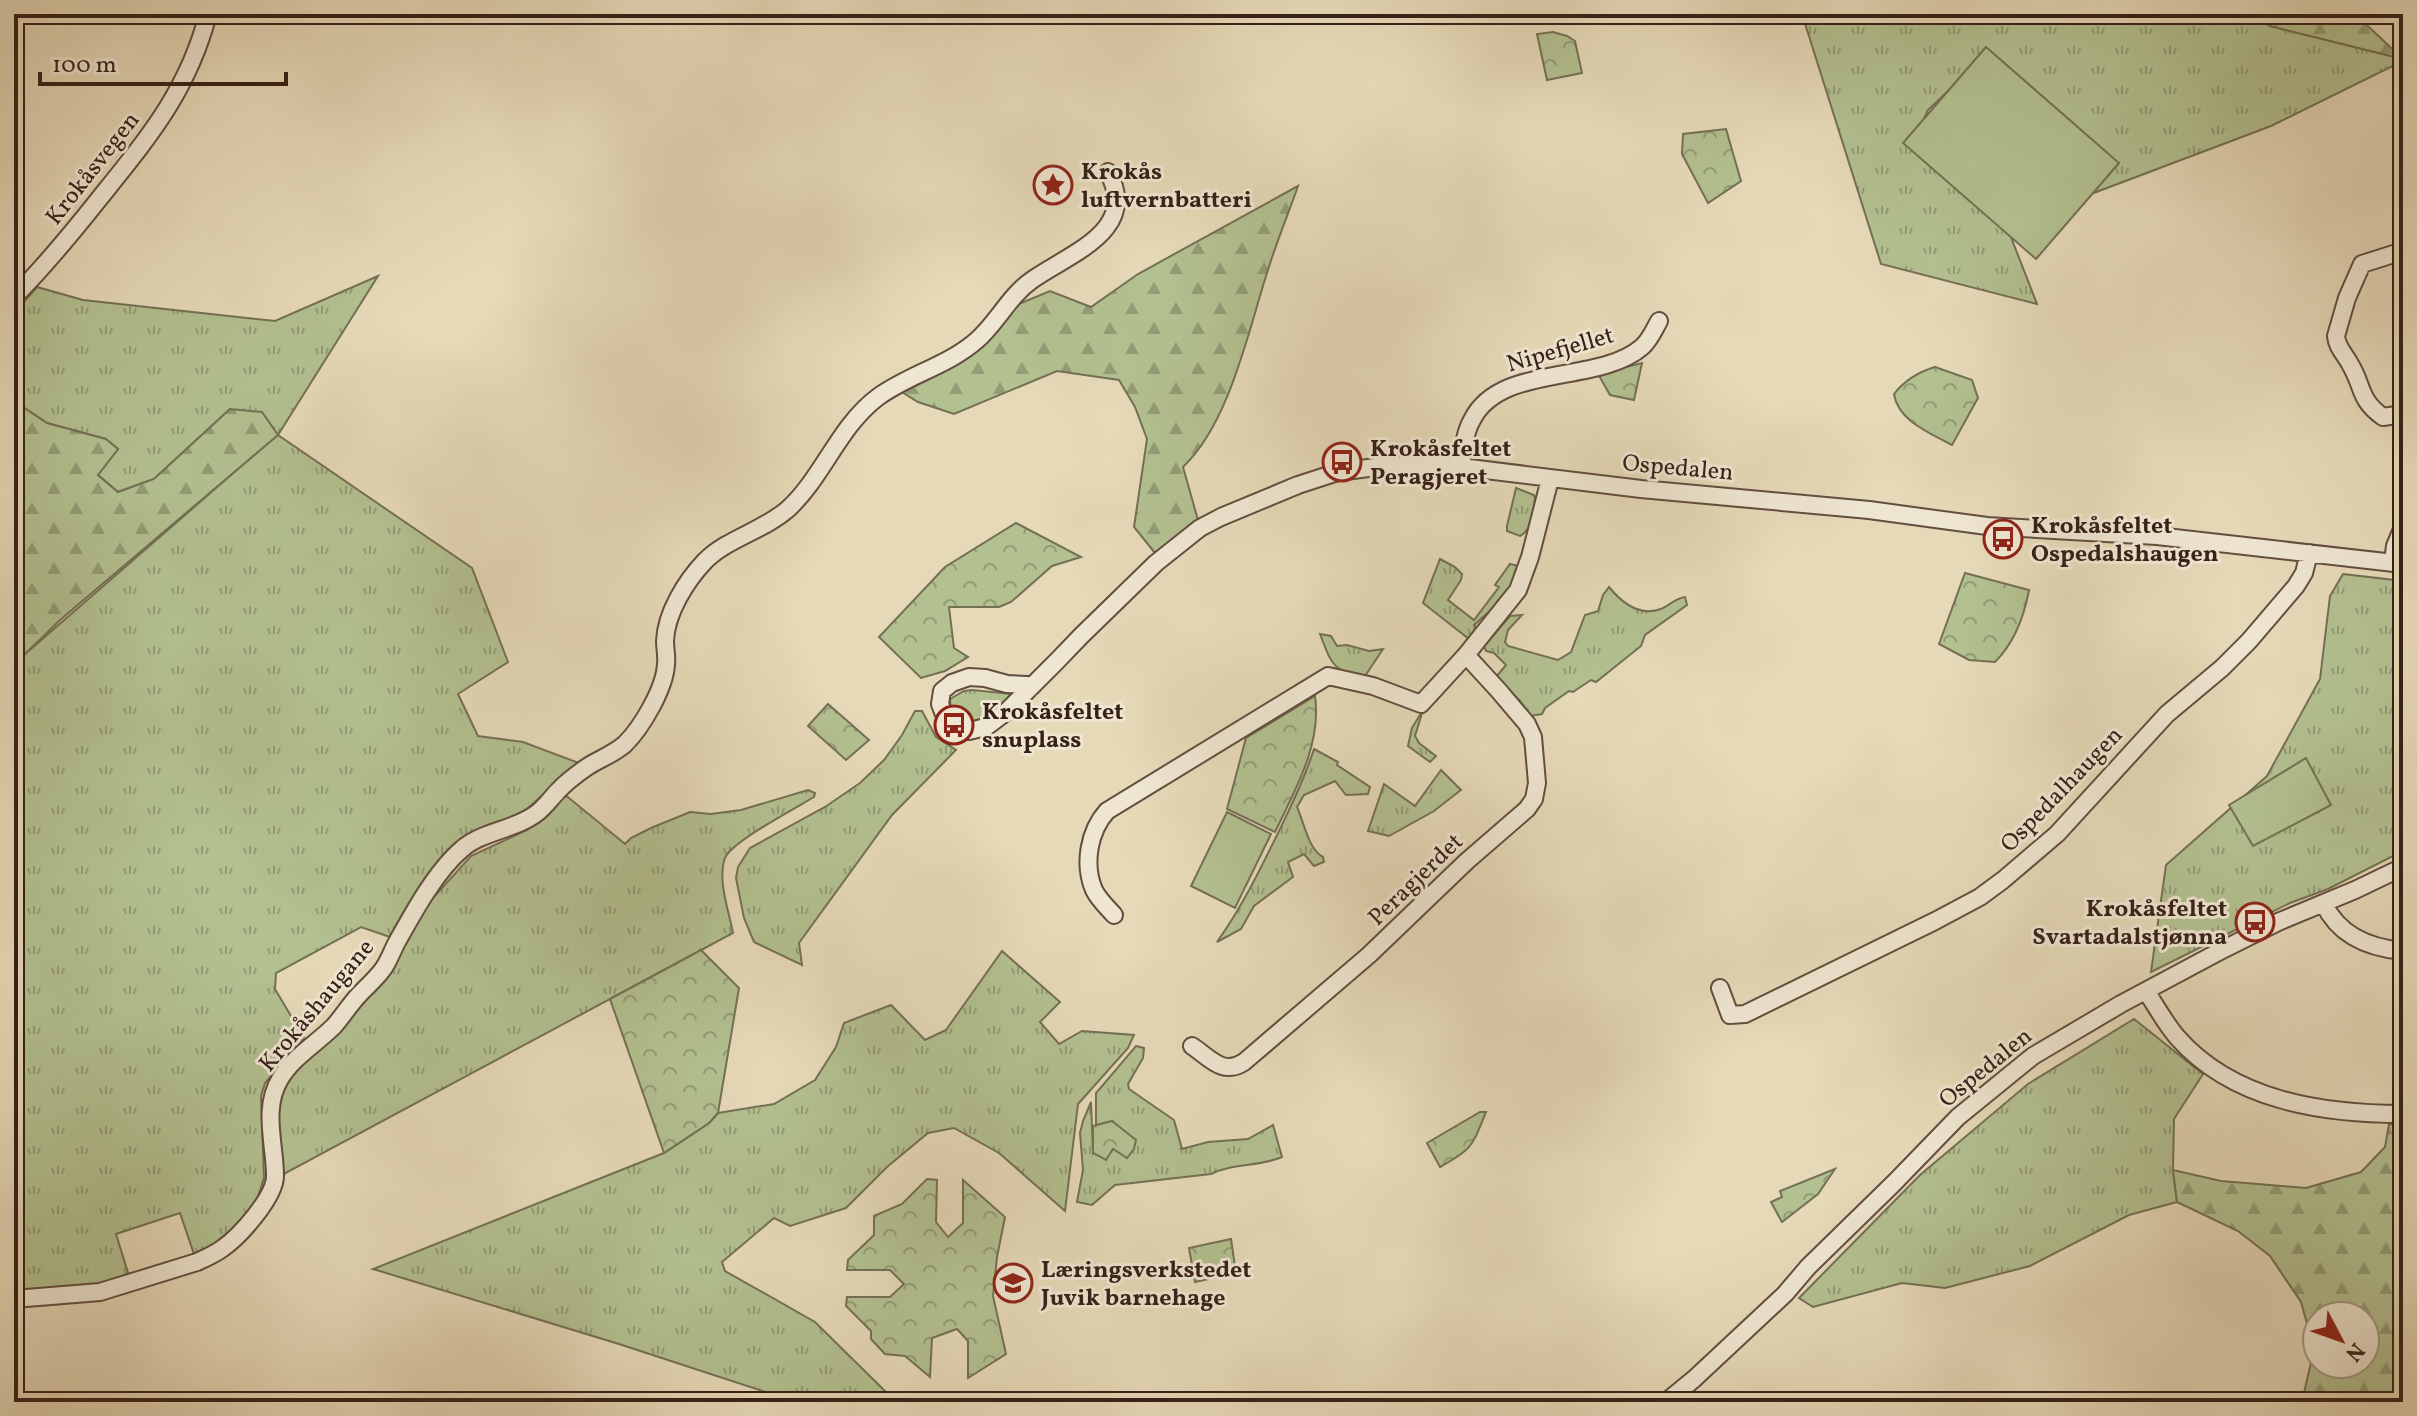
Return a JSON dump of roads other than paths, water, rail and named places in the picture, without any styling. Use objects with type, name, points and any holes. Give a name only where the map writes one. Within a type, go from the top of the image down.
[{"type":"street","name":"Krokåsvegen","points":[[14,297],[42,269],[133,158],[176,97],[199,48],[208,14]]},
{"type":"street","name":"Krokåshaugane","points":[[14,1299],[100,1292],[197,1262],[234,1240],[275,1182],[270,1118],[274,1092],[280,1079],[306,1050],[334,1026],[378,975],[416,909],[439,877],[465,846],[537,813],[567,783],[625,744],[643,723],[658,692],[667,666],[665,641],[669,620],[697,570],[715,552],[761,529],[787,509],[874,399],[944,363],[974,343],[1033,279],[1103,232],[1112,220],[1117,203],[1108,172]]},
{"type":"street","points":[[2403,251],[2362,264],[2347,298],[2336,342],[2351,365],[2361,393],[2370,407],[2383,417],[2403,414]]},
{"type":"street","name":"Nipefjellet","points":[[1461,467],[1471,420],[1489,399],[1524,383],[1599,366],[1632,353],[1645,343],[1659,321]]},
{"type":"street","name":"Ospedalen","points":[[1031,687],[969,677],[952,683],[942,691],[940,704],[943,712],[958,726],[969,731],[994,723],[1031,687],[1156,563],[1180,542],[1221,517],[1273,493],[1338,472],[1383,466],[1461,467],[1641,489],[1869,510],[1987,526],[2157,536],[2398,563],[2395,546],[2403,527]]},
{"type":"street","points":[[1114,915],[1100,900],[1089,872],[1094,829],[1114,805],[1182,767],[1328,676],[1373,686],[1421,704],[1466,655],[1518,590],[1550,479]]},
{"type":"street","name":"Ospedalhaugen","points":[[1720,988],[1730,1015],[1745,1014],[1980,897],[2057,834],[2167,714],[2249,641],[2296,586],[2304,573],[2309,553]]},
{"type":"street","name":"Peragjerdet","points":[[1192,1046],[1226,1069],[1234,1069],[1244,1062],[1369,955],[1531,804],[1537,783],[1533,737],[1527,724],[1466,655]]},
{"type":"street","name":"Ospedalen","points":[[1666,1402],[1785,1294],[1825,1249],[1958,1117],[2033,1056],[2146,991],[2278,922],[2403,867]]},
{"type":"street","points":[[2324,904],[2344,931],[2382,949],[2403,951]]},
{"type":"street","points":[[2146,991],[2180,1040],[2223,1075],[2247,1088],[2322,1109],[2403,1114]]},
{"type":"place","name":"Krokås luftvernbatteri","points":[[1053,185]]},
{"type":"place","name":"Krokåsfeltet Peragjeret","points":[[1342,462]]},
{"type":"place","name":"Krokåsfeltet Ospedalshaugen","points":[[2003,539]]},
{"type":"place","name":"Krokåsfeltet snuplass","points":[[954,725]]},
{"type":"place","name":"Krokåsfeltet Svartadalstjønna","points":[[2255,922]]},
{"type":"place","name":"Læringsverkstedet Juvik barnehage","points":[[1013,1283]]}]
